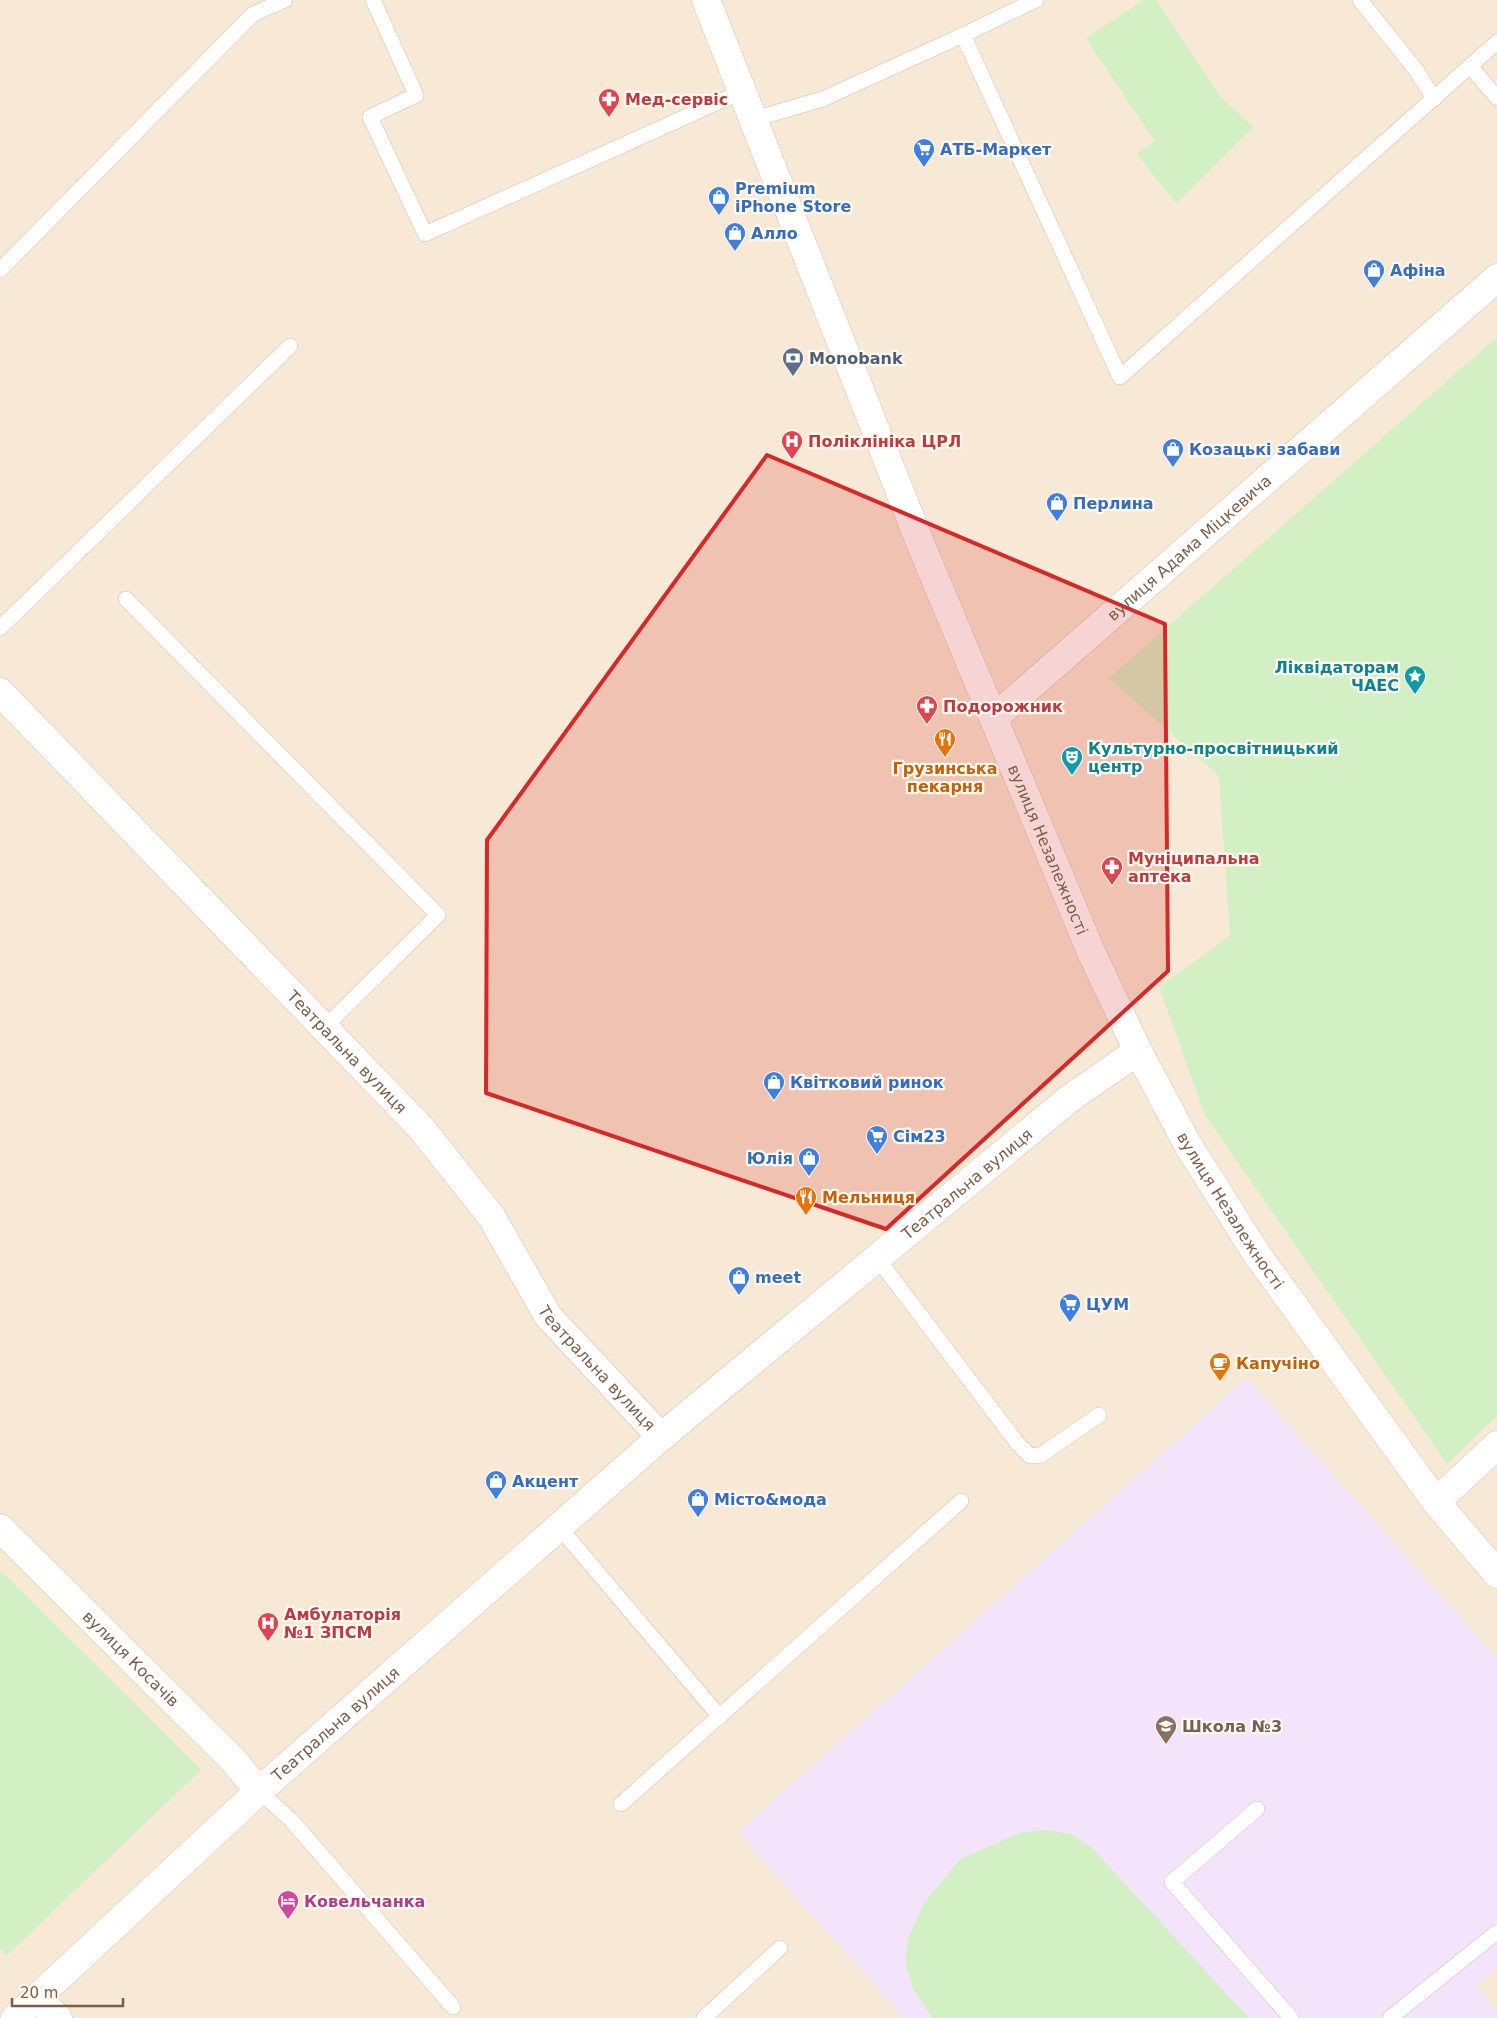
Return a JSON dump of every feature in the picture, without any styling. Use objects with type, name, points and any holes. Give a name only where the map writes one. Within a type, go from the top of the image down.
[{"type":"street","name":"вулиця Незалежності","points":[[706,0],[921,545],[1092,954],[1138,1051],[1188,1145],[1256,1253],[1436,1502],[1497,1574]]},
{"type":"street","name":"вулиця Адама Міцкевича","points":[[994,718],[1497,278]]},
{"type":"street","name":"Театральна вулиця","points":[[0,692],[421,1128],[491,1216],[548,1316],[661,1437]]},
{"type":"street","name":"Театральна вулиця","points":[[15,2018],[259,1791],[661,1437],[1069,1099],[1138,1051]]},
{"type":"street","points":[[1436,1502],[1497,1445]]},
{"type":"street","name":"вулиця Косачів","points":[[0,1528],[234,1761],[259,1791]]},
{"type":"street","points":[[37,1998],[58,2018]]},
{"type":"lane","points":[[0,270],[253,14],[285,0]]},
{"type":"lane","points":[[373,0],[416,95],[370,117],[425,234],[743,91]]},
{"type":"lane","points":[[754,119],[824,99],[1036,0]]},
{"type":"lane","points":[[1360,0],[1416,70],[1434,99]]},
{"type":"lane","points":[[963,35],[1120,377],[1497,42]]},
{"type":"lane","points":[[1470,66],[1497,98]]},
{"type":"lane","points":[[0,628],[290,346]]},
{"type":"lane","points":[[126,599],[438,915],[324,1028]]},
{"type":"lane","points":[[877,1258],[1018,1444],[1030,1456],[1041,1455],[1099,1415]]},
{"type":"lane","points":[[621,1804],[961,1501]]},
{"type":"lane","points":[[559,1527],[720,1717]]},
{"type":"lane","points":[[259,1791],[291,1820],[453,2007]]},
{"type":"lane","points":[[1256,1809],[1172,1882],[1291,2018]]},
{"type":"lane","points":[[1390,2018],[1497,1932]]},
{"type":"lane","points":[[704,2018],[780,1948]]},
{"type":"highlighted area","points":[[767,455],[1165,624],[1168,971],[886,1229],[486,1093],[487,840]]},
{"type":"shaded area","points":[[0,0],[1497,0],[1497,2018],[0,2018]]},
{"type":"shaded area","name":"Школа №3","points":[[1247,1378],[1497,1658],[1497,1967],[1475,1986],[1497,2011],[1497,2018],[904,2018],[738,1832]]},
{"type":"green space","points":[[1144,0],[1156,0],[1221,98],[1254,127],[1176,203],[1137,154],[1155,141],[1086,38]]},
{"type":"green space","points":[[1497,337],[1497,1416],[1447,1464],[1205,1115],[1159,987],[1230,936],[1219,776],[1109,678]]},
{"type":"green space","points":[[0,1570],[201,1770],[6,1956],[0,1948]]},
{"type":"green space","points":[[1047,1830],[1071,1834],[1092,1848],[1249,2018],[932,2018],[913,1988],[905,1961],[909,1936],[924,1903],[960,1859],[1022,1832]]},
{"type":"place","name":"Мед-сервіс","points":[[609,118]]},
{"type":"place","name":"АТБ-Маркет","points":[[924,168]]},
{"type":"place","name":"Premium iPhone Store","points":[[719,216]]},
{"type":"place","name":"Алло","points":[[735,252]]},
{"type":"place","name":"Афіна","points":[[1374,289]]},
{"type":"place","name":"Monobank","points":[[793,377]]},
{"type":"place","name":"Поліклініка ЦРЛ","points":[[792,460]]},
{"type":"place","name":"Козацькі забави","points":[[1173,468]]},
{"type":"place","name":"Перлина","points":[[1057,522]]},
{"type":"place","name":"Ліквідаторам ЧАЕС","points":[[1415,695]]},
{"type":"place","name":"Подорожник","points":[[927,725]]},
{"type":"place","name":"Грузинська пекарня","points":[[945,758]]},
{"type":"place","name":"Культурно-просвітницький центр","points":[[1072,776]]},
{"type":"place","name":"Муніципальна аптека","points":[[1112,886]]},
{"type":"place","name":"Квітковий ринок","points":[[774,1101]]},
{"type":"place","name":"Сім23","points":[[877,1155]]},
{"type":"place","name":"Юлія","points":[[809,1177]]},
{"type":"place","name":"Мельниця","points":[[806,1216]]},
{"type":"place","name":"meet","points":[[739,1296]]},
{"type":"place","name":"ЦУМ","points":[[1070,1323]]},
{"type":"place","name":"Капучіно","points":[[1220,1382]]},
{"type":"place","name":"Акцент","points":[[496,1500]]},
{"type":"place","name":"Місто&мода","points":[[698,1518]]},
{"type":"place","name":"Амбулаторія №1 ЗПСМ","points":[[268,1642]]},
{"type":"place","name":"Школа №3","points":[[1166,1745]]},
{"type":"place","name":"Ковельчанка","points":[[288,1920]]}]
